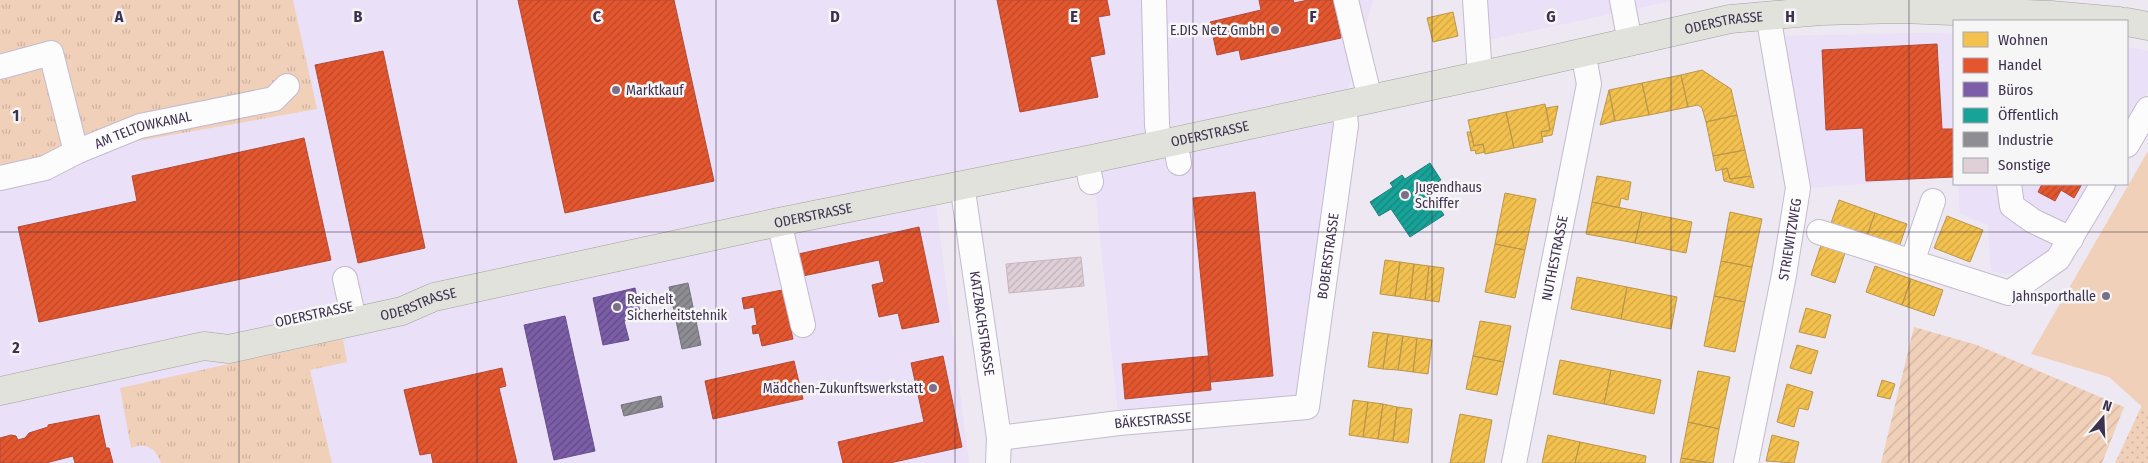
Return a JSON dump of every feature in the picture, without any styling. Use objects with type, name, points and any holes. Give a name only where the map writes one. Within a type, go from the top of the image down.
[{"type":"main road","name":"ODERSTRASSE","points":[[0,391],[204,346],[229,349],[402,311],[428,299],[962,184],[1089,171],[1357,102],[1480,76],[1730,18],[1901,9],[1970,16],[2089,20]]},
{"type":"main road","points":[[2128,22],[2148,26]]},
{"type":"street","points":[[1154,0],[1157,125],[1171,149]]},
{"type":"street","name":"BOBERSTRASSE","points":[[1307,407],[1346,125],[1357,102],[1346,0]]},
{"type":"street","points":[[1475,0],[1480,76]]},
{"type":"street","points":[[1622,0],[1630,42]]},
{"type":"street","name":"STRIEWITZWEG","points":[[1746,463],[1787,258],[1798,188],[1768,15]]},
{"type":"street","name":"NUTHESTRASSE","points":[[1514,463],[1589,84],[1583,52]]},
{"type":"street","points":[[0,67],[51,53],[76,152]]},
{"type":"street","name":"AM TELTOWKANAL","points":[[0,178],[44,168],[76,152],[140,126],[274,99],[287,86]]},
{"type":"street","points":[[2128,143],[2148,109]]},
{"type":"street","name":"KATZBACHSTRASSE","points":[[962,184],[999,438],[998,463]]},
{"type":"street","points":[[2009,185],[2012,206],[2033,221],[2071,239]]},
{"type":"street","points":[[1819,232],[2009,293],[2058,259],[2103,185]]},
{"type":"street","points":[[1912,262],[1933,201]]},
{"type":"street","points":[[780,222],[803,325]]},
{"type":"street","points":[[345,279],[355,320]]},
{"type":"street","name":"BÄKESTRASSE","points":[[999,438],[1119,423],[1307,407]]},
{"type":"shaded area","points":[[293,0],[1373,0],[1344,104],[1307,407],[1119,423],[1092,159],[934,190],[969,463],[0,463],[0,178],[76,152],[316,109]]},
{"type":"shaded area","points":[[1473,0],[1676,0],[1479,42]]},
{"type":"shaded area","points":[[1953,34],[1953,177],[1807,188],[1801,133],[1780,36]]},
{"type":"shaded area","points":[[2128,47],[2148,51],[2148,92],[2128,128]]},
{"type":"shaded area","points":[[1958,185],[2095,185],[2060,246],[2025,271],[2005,274],[1991,271],[1988,225],[1960,214]]},
{"type":"green space","points":[[0,0],[293,0],[317,109],[76,152],[0,178]]},
{"type":"green space","name":"Jahnsporthalle","points":[[2148,151],[2148,412],[2109,377],[2031,354]]},
{"type":"green space","points":[[1914,327],[1977,345],[2124,407],[2102,463],[1881,463]]},
{"type":"green space","points":[[343,339],[347,362],[310,370],[332,463],[161,463],[157,454],[146,446],[141,445],[131,448],[120,388]]},
{"type":"green space","points":[[2142,405],[2148,412],[2148,463],[2115,463]]},
{"type":"building: Wohnen","points":[[1453,12],[1458,36],[1433,42],[1427,18]]},
{"type":"building: Wohnen","points":[[1702,70],[1731,89],[1737,115],[1706,122],[1702,108],[1698,105],[1688,107],[1681,75]]},
{"type":"building: Wohnen","points":[[1681,75],[1688,107],[1649,115],[1642,83]]},
{"type":"building: Wohnen","points":[[1642,83],[1649,115],[1615,121],[1609,90]]},
{"type":"building: Wohnen","points":[[1609,90],[1615,121],[1600,125]]},
{"type":"building: Wohnen","points":[[1545,104],[1550,130],[1541,132],[1543,142],[1514,148],[1506,112]]},
{"type":"building: Wohnen","points":[[1558,106],[1552,135],[1542,137],[1541,132],[1550,130],[1546,108]]},
{"type":"building: Wohnen","points":[[1506,112],[1514,148],[1485,154],[1483,144],[1474,146],[1468,120]]},
{"type":"building: Wohnen","points":[[1737,115],[1745,150],[1713,156],[1706,122]]},
{"type":"building: Wohnen","points":[[1467,132],[1471,132],[1474,146],[1483,144],[1485,152],[1476,154],[1475,150],[1471,151]]},
{"type":"building: Wohnen","points":[[1745,150],[1751,176],[1730,179],[1727,168],[1716,171],[1713,156]]},
{"type":"building: Wohnen","points":[[1727,168],[1730,179],[1751,176],[1754,188],[1724,181],[1722,170]]},
{"type":"building: Wohnen","points":[[1597,176],[1631,182],[1628,200],[1621,198],[1619,208],[1592,202]]},
{"type":"building: Wohnen","points":[[1505,193],[1536,199],[1525,250],[1495,244]]},
{"type":"building: Wohnen","points":[[1839,200],[1875,213],[1866,239],[1830,226]]},
{"type":"building: Wohnen","points":[[1592,202],[1642,212],[1635,243],[1586,234]]},
{"type":"building: Wohnen","points":[[1642,212],[1692,222],[1686,253],[1635,243]]},
{"type":"building: Wohnen","points":[[1730,212],[1762,219],[1752,267],[1721,261]]},
{"type":"building: Wohnen","points":[[1875,213],[1907,224],[1898,250],[1866,239]]},
{"type":"building: Wohnen","points":[[1947,216],[1983,230],[1970,262],[1934,248]]},
{"type":"building: Wohnen","points":[[1495,244],[1525,250],[1515,298],[1485,292]]},
{"type":"building: Wohnen","points":[[1821,245],[1845,253],[1835,283],[1811,275]]},
{"type":"building: Wohnen","points":[[1385,260],[1400,262],[1395,296],[1380,294]]},
{"type":"building: Wohnen","points":[[1721,261],[1752,267],[1745,302],[1714,296]]},
{"type":"building: Wohnen","points":[[1400,262],[1414,264],[1410,298],[1395,296]]},
{"type":"building: Wohnen","points":[[1414,264],[1429,266],[1425,300],[1410,298]]},
{"type":"building: Wohnen","points":[[1429,266],[1444,268],[1439,302],[1425,300]]},
{"type":"building: Wohnen","points":[[1875,266],[1911,279],[1902,305],[1866,292]]},
{"type":"building: Wohnen","points":[[1577,277],[1627,287],[1621,319],[1571,309]]},
{"type":"building: Wohnen","points":[[1911,279],[1943,290],[1934,316],[1902,305]]},
{"type":"building: Wohnen","points":[[1627,287],[1677,297],[1671,329],[1621,319]]},
{"type":"building: Wohnen","points":[[1714,296],[1745,302],[1735,352],[1704,346]]},
{"type":"building: Wohnen","points":[[1806,308],[1831,315],[1825,338],[1799,332]]},
{"type":"building: Wohnen","points":[[1480,321],[1511,326],[1504,362],[1473,356]]},
{"type":"building: Wohnen","points":[[1373,332],[1388,334],[1383,369],[1368,367]]},
{"type":"building: Wohnen","points":[[1388,334],[1403,336],[1398,370],[1383,369]]},
{"type":"building: Wohnen","points":[[1403,336],[1417,338],[1413,372],[1398,370]]},
{"type":"building: Wohnen","points":[[1417,338],[1432,340],[1428,374],[1413,372]]},
{"type":"building: Wohnen","points":[[1797,345],[1818,351],[1811,374],[1790,368]]},
{"type":"building: Wohnen","points":[[1473,356],[1504,362],[1497,395],[1466,389]]},
{"type":"building: Wohnen","points":[[1560,360],[1611,370],[1604,404],[1553,394]]},
{"type":"building: Wohnen","points":[[1611,370],[1661,380],[1654,414],[1604,404]]},
{"type":"building: Wohnen","points":[[1698,371],[1730,377],[1719,429],[1688,422]]},
{"type":"building: Wohnen","points":[[1882,380],[1895,384],[1890,399],[1877,396]]},
{"type":"building: Wohnen","points":[[1787,384],[1813,392],[1808,410],[1799,408],[1794,427],[1777,422]]},
{"type":"building: Wohnen","points":[[1353,400],[1368,402],[1363,437],[1349,435]]},
{"type":"building: Wohnen","points":[[1368,402],[1383,404],[1378,439],[1363,437]]},
{"type":"building: Wohnen","points":[[1383,404],[1397,407],[1393,441],[1378,439]]},
{"type":"building: Wohnen","points":[[1397,407],[1412,409],[1408,443],[1393,441]]},
{"type":"building: Wohnen","points":[[1460,414],[1492,420],[1484,463],[1450,463]]},
{"type":"building: Wohnen","points":[[1688,422],[1719,429],[1713,463],[1681,458]]},
{"type":"building: Wohnen","points":[[1548,435],[1580,442],[1575,463],[1542,463]]},
{"type":"building: Wohnen","points":[[1772,435],[1799,442],[1794,463],[1766,461]]},
{"type":"building: Wohnen","points":[[1580,442],[1646,456],[1645,463],[1575,463]]},
{"type":"building: Wohnen","points":[[1681,458],[1707,463],[1680,463]]},
{"type":"building: Handel","name":"Marktkauf","points":[[518,0],[674,0],[714,181],[565,213]]},
{"type":"building: Handel","points":[[997,0],[1107,0],[1110,15],[1098,17],[1105,54],[1090,57],[1098,97],[1020,112]]},
{"type":"building: Handel","name":"E.DIS Netz GmbH","points":[[1259,0],[1293,0],[1294,3],[1308,0],[1333,0],[1341,38],[1241,60],[1239,50],[1217,55],[1210,22],[1261,10]]},
{"type":"building: Handel","points":[[1937,44],[1942,129],[1953,129],[1953,177],[1866,181],[1863,128],[1826,130],[1822,50]]},
{"type":"building: Handel","points":[[383,51],[425,248],[358,263],[315,65]]},
{"type":"building: Handel","points":[[304,138],[331,260],[39,322],[18,227],[137,201],[132,176]]},
{"type":"building: Handel","points":[[2042,185],[2081,185],[2074,198],[2061,190],[2055,201],[2038,192]]},
{"type":"building: Handel","points":[[1255,192],[1273,376],[1211,382],[1193,198]]},
{"type":"building: Handel","points":[[919,227],[939,322],[902,329],[898,313],[879,317],[872,285],[884,282],[879,260],[798,277],[794,255]]},
{"type":"building: Handel","points":[[782,290],[793,339],[762,346],[759,333],[753,334],[752,326],[757,325],[754,307],[744,309],[742,298]]},
{"type":"building: Handel","name":"Mädchen-Zukunftswerkstatt","points":[[943,356],[962,447],[890,463],[843,463],[838,442],[924,422],[911,363]]},
{"type":"building: Handel","points":[[1208,356],[1211,390],[1125,399],[1122,364]]},
{"type":"building: Handel","points":[[794,361],[803,399],[713,419],[705,381]]},
{"type":"building: Handel","points":[[502,368],[506,386],[499,388],[517,463],[433,463],[431,453],[420,455],[404,390]]},
{"type":"building: Handel","points":[[99,415],[106,448],[109,448],[113,463],[75,463],[73,456],[46,463],[0,463],[0,438],[11,435],[16,436],[18,440],[25,438],[29,433],[48,427],[48,425]]},
{"type":"building: Büros","name":"Reichelt Sicherheitstehnik","points":[[635,288],[641,317],[624,321],[629,340],[603,345],[593,298]]},
{"type":"building: Büros","points":[[565,316],[595,451],[554,460],[524,325]]},
{"type":"building: Öffentlich","name":"Jugendhaus Schiffer","points":[[1430,163],[1441,180],[1427,189],[1444,215],[1410,237],[1391,209],[1379,216],[1370,202],[1393,187],[1390,183],[1402,175],[1405,179]]},
{"type":"building: Industrie","points":[[688,283],[701,345],[682,349],[669,287]]},
{"type":"building: Industrie","points":[[661,396],[663,407],[624,416],[621,405]]},
{"type":"building: Sonstige","points":[[1081,257],[1084,286],[1009,293],[1006,264]]},
{"type":"place","name":"E.DIS Netz GmbH","points":[[1275,30]]},
{"type":"place","name":"Marktkauf","points":[[616,90]]},
{"type":"place","name":"Jugendhaus Schiffer","points":[[1405,195]]},
{"type":"place","name":"Jahnsporthalle","points":[[2106,296]]},
{"type":"place","name":"Reichelt Sicherheitstehnik","points":[[617,307]]},
{"type":"place","name":"Mädchen-Zukunftswerkstatt","points":[[933,388]]}]
